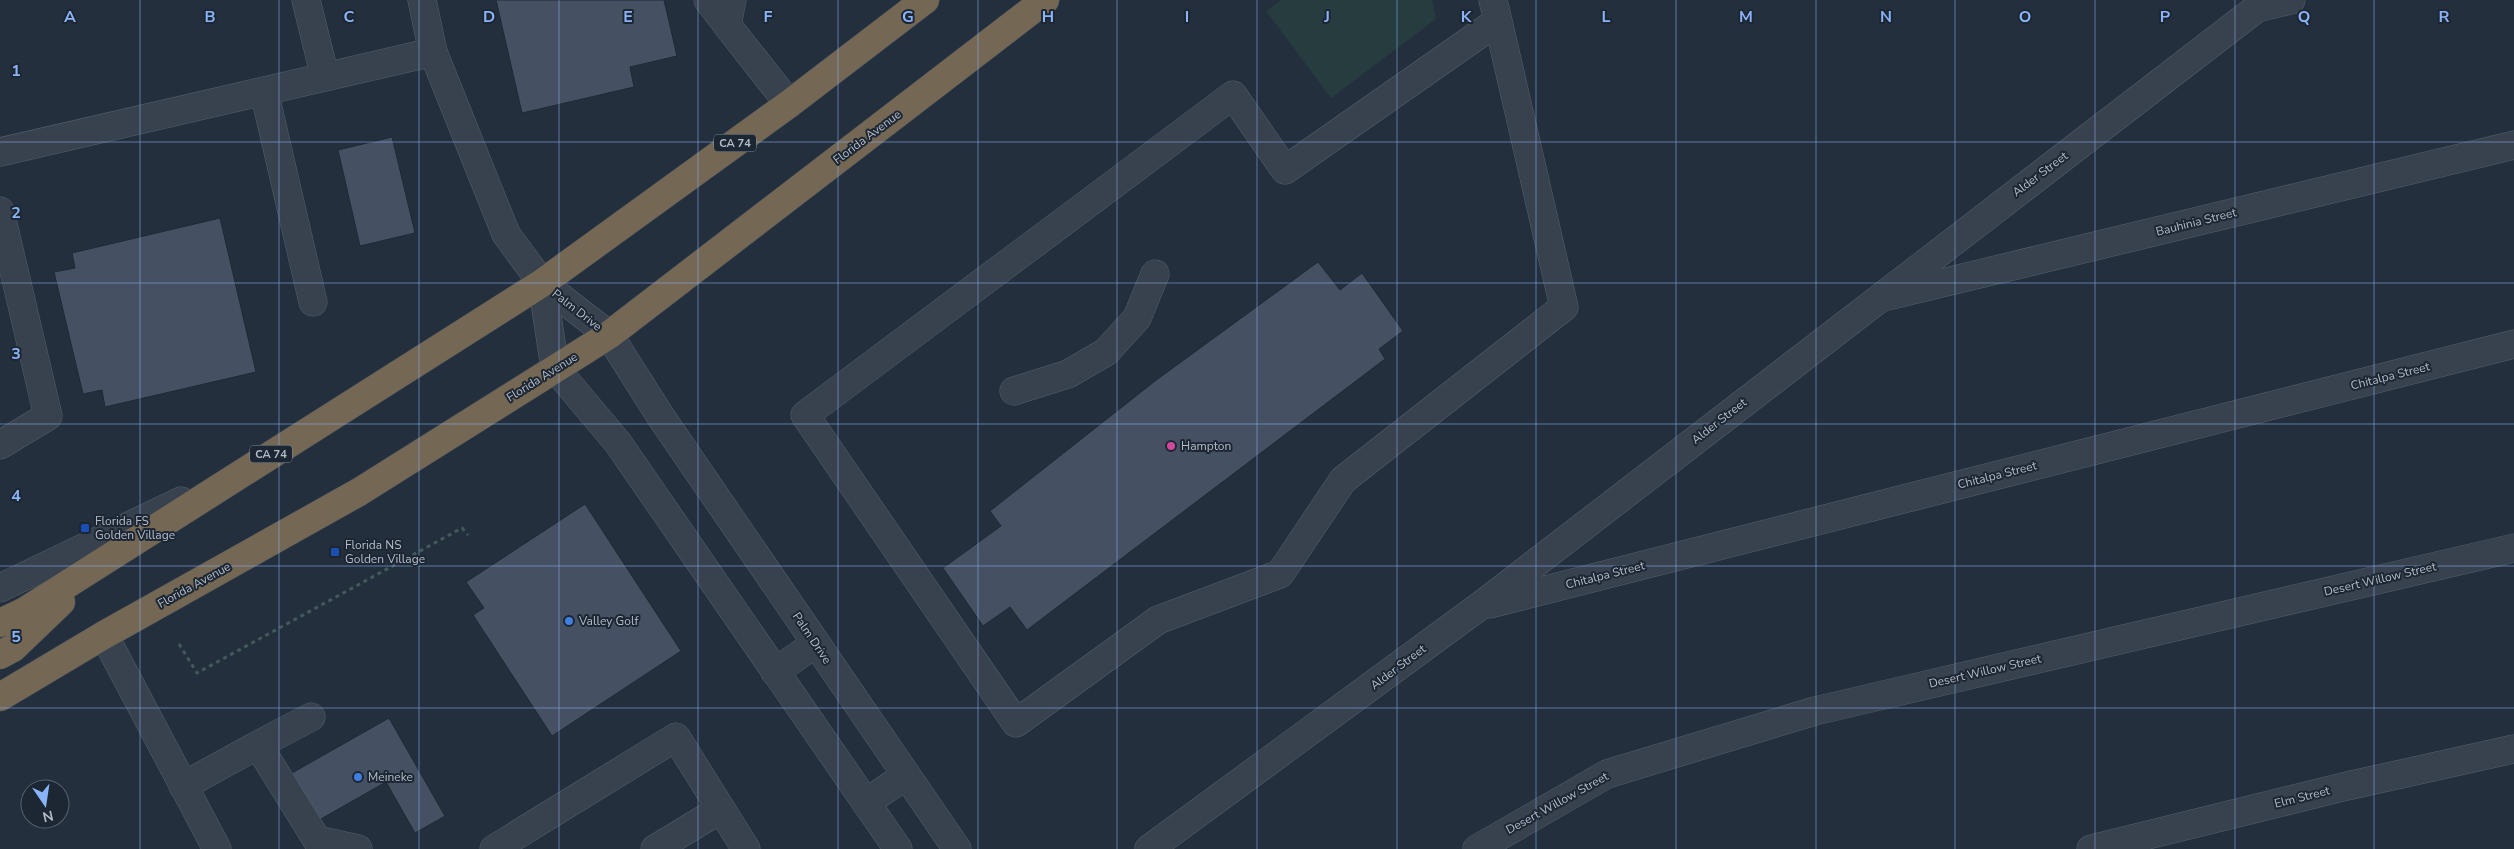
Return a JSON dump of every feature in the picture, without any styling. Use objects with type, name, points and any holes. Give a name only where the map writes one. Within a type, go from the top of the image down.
[{"type":"highway","name":"CA 74","points":[[0,623],[25,611],[542,283],[789,104],[925,0]]},
{"type":"highway","name":"Florida Avenue","points":[[0,698],[104,635],[359,492],[608,335],[1045,0]]},
{"type":"highway","points":[[0,655],[13,648],[106,559]]},
{"type":"street","points":[[306,0],[325,77]]},
{"type":"street","points":[[422,0],[433,52],[506,234],[542,283]]},
{"type":"street","points":[[708,0],[730,13],[789,104]]},
{"type":"street","name":"Alder Street","points":[[1149,849],[1480,606],[2257,8],[2291,0]]},
{"type":"street","points":[[1495,11],[1564,307],[1343,480],[1280,574],[1158,620],[1016,724],[805,415],[1233,95],[1285,170],[1495,11]]},
{"type":"street","points":[[0,152],[433,52]]},
{"type":"street","points":[[264,91],[313,302]]},
{"type":"street","name":"Bauhinia Street","points":[[1878,298],[2514,145]]},
{"type":"street","points":[[0,211],[48,416],[0,444]]},
{"type":"street","points":[[1014,391],[1068,374],[1106,352],[1137,318],[1155,274]]},
{"type":"street","name":"Palm Drive","points":[[542,283],[608,335],[660,417],[957,849]]},
{"type":"street","name":"Palm Drive","points":[[542,283],[555,368]]},
{"type":"street","name":"Chitalpa Street","points":[[1480,606],[2514,344]]},
{"type":"street","points":[[555,368],[618,443],[898,849]]},
{"type":"street","points":[[0,588],[250,468]]},
{"type":"street","name":"Desert Willow Street","points":[[1477,849],[1607,774],[1815,711],[2514,548]]},
{"type":"street","points":[[104,635],[217,849]]},
{"type":"street","points":[[775,672],[816,643]]},
{"type":"street","points":[[184,786],[311,717]]},
{"type":"street","points":[[494,849],[676,737],[746,849]]},
{"type":"street","points":[[258,746],[317,840],[358,849]]},
{"type":"street","name":"Elm Street","points":[[2091,849],[2347,786],[2514,749]]},
{"type":"street","points":[[866,803],[906,775]]},
{"type":"street","points":[[655,849],[721,809]]},
{"type":"path","points":[[179,644],[197,673],[462,528],[468,535]]},
{"type":"green space","points":[[1281,0],[1432,0],[1436,19],[1331,98],[1266,11]]},
{"type":"building","points":[[496,0],[664,0],[677,56],[630,67],[634,87],[522,113]]},
{"type":"building","points":[[392,137],[415,233],[360,246],[338,150]]},
{"type":"building","points":[[220,218],[256,372],[105,407],[102,390],[83,394],[54,272],[75,268],[72,253]]},
{"type":"building","name":"Hampton","points":[[1318,262],[1340,290],[1362,273],[1403,331],[1379,349],[1385,359],[1027,630],[1010,607],[983,626],[943,568],[1001,526],[990,511],[1155,381]]},
{"type":"building","points":[[585,504],[681,651],[552,736],[473,615],[484,608],[466,582]]},
{"type":"building","name":"Meineke","points":[[389,718],[445,816],[415,833],[386,782],[319,820],[292,773]]},
{"type":"place","name":"Hampton","points":[[1171,446]]},
{"type":"place","name":"Florida FS Golden Village","points":[[85,528]]},
{"type":"place","name":"Florida NS Golden Village","points":[[335,552]]},
{"type":"place","name":"Valley Golf","points":[[569,621]]},
{"type":"place","name":"Meineke","points":[[358,777]]}]
